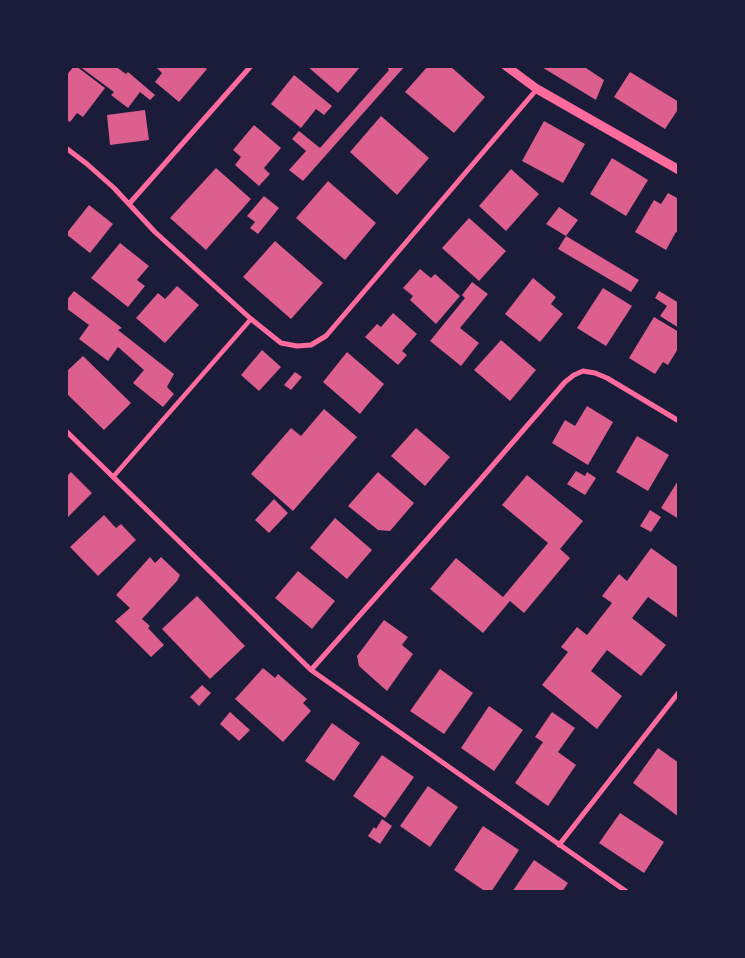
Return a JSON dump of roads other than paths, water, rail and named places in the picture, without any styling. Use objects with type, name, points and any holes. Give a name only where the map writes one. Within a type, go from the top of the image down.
[{"type":"street","points":[[129,204],[251,66]]},
{"type":"street","points":[[506,66],[538,89],[679,170]]},
{"type":"street","points":[[66,148],[114,188],[155,232],[281,343],[296,346],[311,345],[326,336],[538,89]]},
{"type":"street","points":[[113,477],[251,318]]},
{"type":"street","points":[[311,670],[565,382],[574,375],[583,371],[607,378],[679,421]]},
{"type":"street","points":[[66,430],[311,670],[627,892]]},
{"type":"street","points":[[559,845],[679,692]]}]
